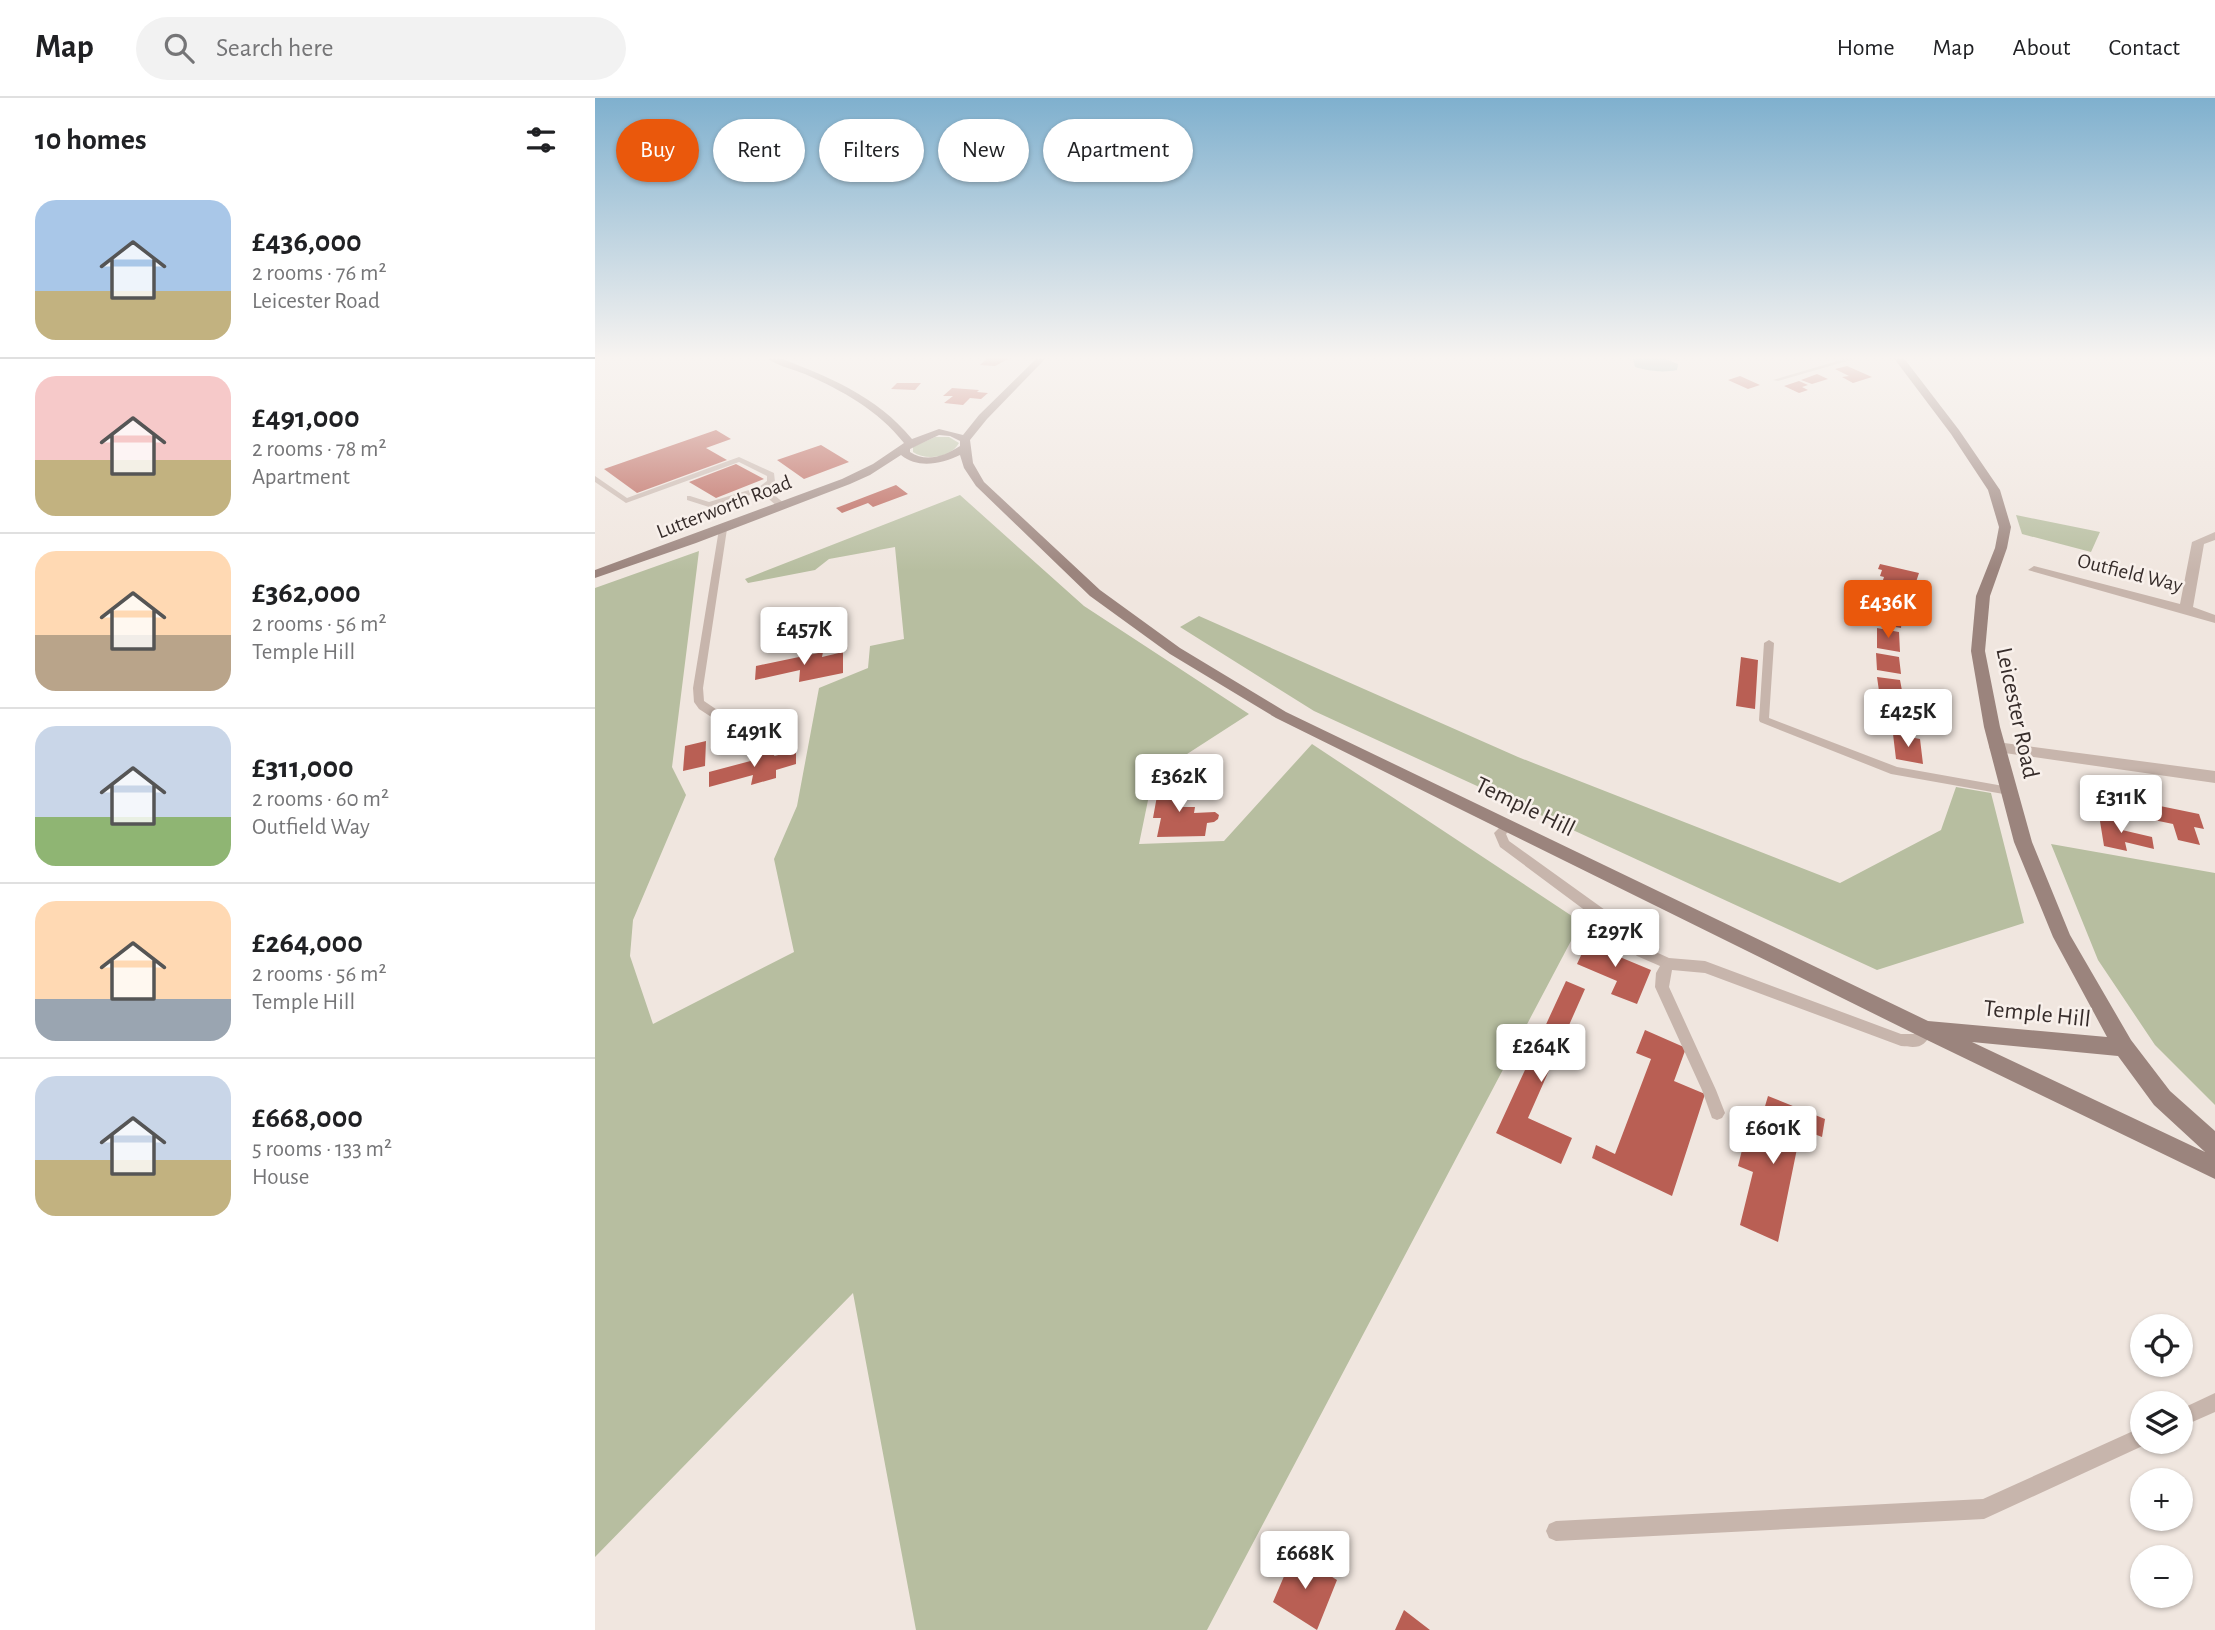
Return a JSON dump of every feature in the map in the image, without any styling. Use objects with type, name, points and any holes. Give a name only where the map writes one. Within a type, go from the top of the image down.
[{"type":"main road","points":[[900,428],[907,446],[905,453],[911,458],[925,460]]},
{"type":"main road","points":[[907,428],[956,435],[964,444]]},
{"type":"main road","points":[[936,434],[951,428]]},
{"type":"main road","points":[[937,459],[964,444],[975,428]]},
{"type":"main road","name":"Leicester Road","points":[[1952,428],[1994,490],[2005,527],[2001,548],[1983,596],[1977,651],[1997,747],[2023,842],[2062,937],[2124,1047],[2162,1098],[2215,1146]]},
{"type":"main road","name":"Lutterworth Road","points":[[866,473],[907,446],[936,434]]},
{"type":"main road","name":"Temple Hill","points":[[964,444],[969,472]]},
{"type":"main road","name":"Lutterworth Road","points":[[595,574],[723,529],[866,473],[937,459]]},
{"type":"main road","name":"Temple Hill","points":[[937,459],[969,472],[1009,514],[1095,593],[1175,652],[1281,715],[1926,1030],[1975,1032],[2047,1042],[2124,1047]]},
{"type":"main road","points":[[1926,1030],[2215,1168]]},
{"type":"street","points":[[2186,609],[2198,542],[2215,536]]},
{"type":"street","name":"Outfield Way","points":[[2035,570],[2215,619]]},
{"type":"street","points":[[1997,747],[2215,778]]},
{"type":"lane","points":[[595,478],[626,500],[739,459],[771,475],[771,482],[762,489],[709,505],[690,498]]},
{"type":"lane","points":[[762,489],[782,506]]},
{"type":"lane","points":[[723,529],[698,688],[699,702],[762,746]]},
{"type":"lane","points":[[1769,643],[1764,720],[1895,771],[2009,791]]},
{"type":"lane","points":[[1508,826],[1500,833],[1504,844],[1607,919],[1642,952],[1668,964],[1705,967],[1901,1040],[1918,1041],[1926,1030]]},
{"type":"lane","points":[[1668,964],[1663,973],[1662,987],[1717,1113]]},
{"type":"lane","points":[[2193,1412],[2215,1402]]},
{"type":"lane","points":[[1556,1531],[1984,1510],[2130,1442]]},
{"type":"green space","points":[[935,437],[949,437],[959,443],[944,455],[931,457],[913,452],[913,447]]},
{"type":"green space","points":[[960,495],[1084,606],[1249,714],[1153,776],[1139,844],[1224,841],[1312,744],[1581,922],[1207,1630],[916,1630],[853,1293],[595,1557],[595,588],[699,551],[672,767],[686,795],[633,920],[630,956],[653,1024],[794,952],[774,859],[797,806],[819,688],[868,668],[870,646],[904,639],[895,547],[829,559],[815,570],[748,583],[745,579]]},
{"type":"green space","points":[[2016,515],[2100,532],[2091,552],[2022,534]]},
{"type":"green space","points":[[1199,616],[1518,757],[1840,883],[1941,830],[1956,787],[1991,793],[2024,923],[1877,970],[1314,711],[1180,627]]},
{"type":"green space","points":[[2051,844],[2215,873],[2215,1105],[2155,1045],[2098,960]]},
{"type":"building","points":[[716,430],[731,439],[706,448],[727,460],[637,493],[604,469]]},
{"type":"building","points":[[821,445],[849,462],[804,479],[777,460]]},
{"type":"building","points":[[736,464],[764,479],[716,498],[689,482]]},
{"type":"building","points":[[896,485],[908,494],[873,507],[868,503],[842,513],[836,508]]},
{"type":"building","points":[[1880,564],[1919,573],[1914,588],[1883,580],[1884,577],[1880,576],[1882,570],[1878,569]]},
{"type":"building","points":[[1890,588],[1912,593],[1909,609],[1886,603]]},
{"type":"building","points":[[1880,605],[1903,610],[1901,628],[1878,624]]},
{"type":"building","points":[[1877,628],[1899,632],[1900,652],[1877,648]]},
{"type":"building","points":[[823,652],[822,657],[843,652],[843,673],[799,682],[800,670],[755,680],[756,666]]},
{"type":"building","points":[[1876,653],[1899,657],[1901,674],[1877,670]]},
{"type":"building","points":[[1741,657],[1758,660],[1755,709],[1736,706]]},
{"type":"building","points":[[1877,677],[1900,680],[1904,701],[1880,698]]},
{"type":"building","points":[[1887,704],[1914,708],[1919,732],[1891,727]]},
{"type":"building","points":[[1893,734],[1920,739],[1923,764],[1896,759]]},
{"type":"building","points":[[706,741],[705,766],[683,771],[685,746]]},
{"type":"building","points":[[777,749],[774,756],[796,751],[796,764],[776,770],[776,778],[751,785],[753,775],[709,787],[709,772],[758,759],[761,753]]},
{"type":"building","points":[[1186,784],[1182,807],[1195,807],[1194,813],[1215,812],[1219,815],[1218,819],[1207,823],[1205,836],[1157,837],[1161,818],[1153,818],[1159,785]]},
{"type":"building","points":[[2126,799],[2199,814],[2204,829],[2194,827],[2200,845],[2178,840],[2173,824],[2130,815]]},
{"type":"building","points":[[2099,815],[2120,820],[2122,830],[2152,837],[2154,849],[2125,842],[2127,851],[2104,846]]},
{"type":"building","points":[[1590,936],[1618,948],[1615,955],[1651,970],[1637,1004],[1611,994],[1617,981],[1577,964]]},
{"type":"building","points":[[1566,981],[1585,989],[1528,1118],[1572,1138],[1561,1164],[1496,1133]]},
{"type":"building","points":[[1645,1030],[1686,1048],[1674,1081],[1705,1094],[1672,1196],[1592,1158],[1596,1145],[1615,1154],[1651,1059],[1636,1053]]},
{"type":"building","points":[[1768,1096],[1825,1119],[1822,1137],[1801,1129],[1778,1242],[1740,1225],[1753,1172],[1738,1166],[1749,1122],[1783,1136],[1786,1122],[1763,1113]]},
{"type":"building","points":[[1294,1553],[1337,1580],[1317,1630],[1273,1602]]},
{"type":"building","points":[[1404,1610],[1430,1630],[1395,1630]]}]
